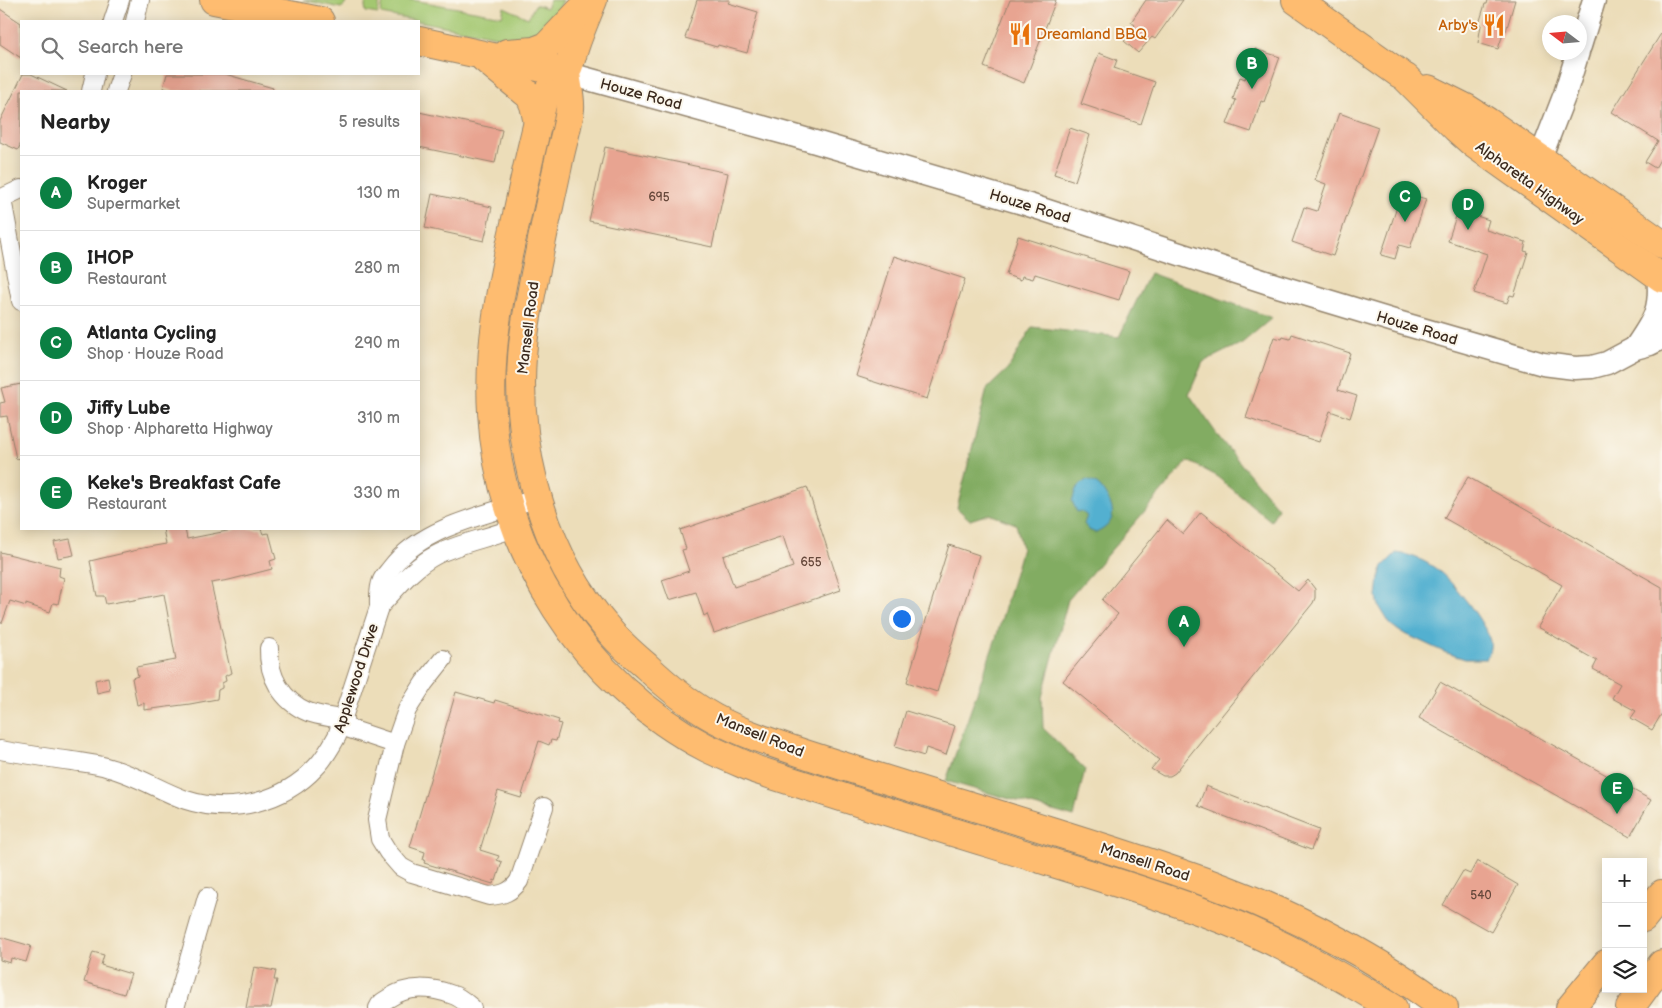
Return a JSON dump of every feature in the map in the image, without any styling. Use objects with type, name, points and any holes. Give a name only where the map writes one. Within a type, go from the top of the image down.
[{"type":"main road","points":[[214,0],[315,20]]},
{"type":"main road","points":[[480,54],[534,51],[547,46],[592,0]]},
{"type":"main road","name":"Mansell Road","points":[[592,0],[566,73],[546,94],[538,123],[511,242],[493,343],[491,371],[492,414],[500,477],[512,517],[531,564],[565,622],[599,664],[620,685],[655,715],[706,748],[757,770],[1103,878],[1203,912],[1294,952],[1393,1008]]},
{"type":"main road","name":"Alpharetta Highway","points":[[1296,0],[1403,76],[1466,108],[1488,122],[1662,244]]},
{"type":"main road","name":"Houze Road","points":[[420,41],[566,73]]},
{"type":"main road","points":[[480,54],[530,96],[538,123]]},
{"type":"main road","name":"Mansell Road","points":[[566,73],[570,108],[526,323],[521,395],[523,429],[528,459],[552,538],[563,561],[591,607],[624,647],[659,679],[690,703],[714,717],[766,741],[1115,851],[1232,892],[1328,935],[1375,962],[1444,1008]]},
{"type":"main road","name":"Alpharetta Highway","points":[[1403,76],[1456,128],[1530,184],[1660,277]]},
{"type":"main road","points":[[639,701],[659,679]]},
{"type":"main road","points":[[1647,913],[1662,894]]},
{"type":"main road","points":[[1630,1008],[1657,971],[1662,949]]},
{"type":"main road","points":[[1570,1008],[1602,969]]},
{"type":"street","points":[[113,20],[120,0]]},
{"type":"street","points":[[135,20],[140,0]]},
{"type":"street","points":[[1587,23],[1594,0]]},
{"type":"street","points":[[1530,184],[1565,94],[1576,60]]},
{"type":"street","name":"Houze Road","points":[[566,73],[794,136],[1029,205],[1275,285],[1516,357],[1561,367],[1592,367],[1607,363],[1635,348],[1662,338]]},
{"type":"street","points":[[91,90],[95,75]]},
{"type":"street","points":[[116,90],[122,75]]},
{"type":"street","points":[[20,190],[1,199],[20,296]]},
{"type":"street","name":"Houze Road","points":[[1635,348],[1655,317],[1659,307],[1660,277]]},
{"type":"street","name":"Applewood Drive","points":[[0,750],[108,767],[140,778],[186,800],[206,805],[233,806],[265,800],[285,791],[300,782],[316,768],[326,754],[342,723],[380,607],[379,594],[382,580],[400,557],[428,537],[446,528],[512,517],[539,498]]},
{"type":"street","points":[[269,648],[272,674],[279,688],[288,699],[308,712],[395,744]]},
{"type":"street","points":[[443,659],[424,683],[407,710],[395,744],[377,820],[380,839],[388,852],[400,867],[412,873],[489,896],[501,895],[513,890],[519,880],[544,807]]},
{"type":"street","points":[[175,1008],[207,896]]},
{"type":"street","points":[[378,1008],[380,1004],[396,993],[417,988],[435,989],[456,995],[472,1008]]},
{"type":"green space","points":[[303,0],[347,0],[341,8]]},
{"type":"green space","points":[[366,0],[380,0],[378,14],[366,12]]},
{"type":"green space","points":[[383,0],[413,0],[502,16],[504,7],[528,18],[535,5],[546,8],[550,0],[563,0],[549,30],[527,42],[381,14]]},
{"type":"green space","points":[[1150,273],[1272,318],[1242,343],[1203,362],[1189,394],[1221,440],[1278,508],[1271,521],[1215,475],[1188,461],[1068,600],[1042,697],[1043,728],[1085,769],[1074,817],[946,781],[997,635],[1022,548],[1016,524],[989,514],[970,520],[957,508],[987,389],[1008,369],[1032,327],[1119,337]]},
{"type":"water","points":[[1086,480],[1097,484],[1101,488],[1112,509],[1110,523],[1096,533],[1089,530],[1084,524],[1087,516],[1081,511],[1077,512],[1072,501],[1076,489]]},
{"type":"water","points":[[1396,553],[1428,563],[1457,589],[1487,632],[1490,646],[1486,659],[1465,659],[1444,652],[1399,631],[1390,624],[1379,606],[1377,597],[1379,578],[1383,566]]},
{"type":"building","points":[[697,0],[730,0],[728,3],[758,12],[747,53],[685,38]]},
{"type":"building","name":"Dreamland BBQ","points":[[1010,0],[1056,0],[1024,83],[984,67]]},
{"type":"building","points":[[1146,0],[1183,0],[1155,39],[1152,37],[1138,53],[1124,41],[1135,25],[1131,22]]},
{"type":"building","name":"Arby's","points":[[1488,0],[1515,0],[1506,31],[1504,31],[1498,49],[1478,43],[1481,25],[1479,24]]},
{"type":"building","points":[[0,9],[20,22],[20,57],[0,44]]},
{"type":"building","points":[[1662,32],[1662,156],[1655,168],[1645,162],[1658,141],[1612,112]]},
{"type":"building","points":[[1255,49],[1280,57],[1264,102],[1261,101],[1251,132],[1227,124],[1236,100],[1233,99],[1240,77],[1245,79]]},
{"type":"building","points":[[1099,53],[1117,60],[1114,68],[1155,82],[1141,124],[1081,104]]},
{"type":"building","points":[[23,75],[33,75],[65,90],[20,90],[20,145],[18,150],[0,142],[0,121]]},
{"type":"building","points":[[167,75],[228,75],[273,88],[272,90],[170,90],[163,88]]},
{"type":"building","points":[[420,112],[502,130],[495,163],[420,147]]},
{"type":"building","points":[[1339,113],[1378,127],[1333,256],[1292,242],[1304,207],[1317,211],[1326,184],[1315,180]]},
{"type":"building","points":[[1070,128],[1090,135],[1075,181],[1054,174]]},
{"type":"building","points":[[605,147],[728,173],[712,247],[589,221]]},
{"type":"building","points":[[1402,192],[1426,199],[1410,248],[1399,245],[1395,259],[1381,255]]},
{"type":"building","points":[[432,194],[492,207],[484,241],[425,228]]},
{"type":"building","points":[[1458,210],[1489,220],[1486,230],[1526,242],[1524,251],[1528,252],[1514,296],[1510,295],[1507,303],[1474,293],[1487,254],[1448,241]]},
{"type":"building","points":[[1018,236],[1129,271],[1119,300],[1035,274],[1033,279],[1022,276],[1021,280],[1006,275]]},
{"type":"building","points":[[894,256],[965,279],[927,399],[856,376]]},
{"type":"building","points":[[1292,334],[1350,353],[1338,390],[1357,396],[1350,418],[1330,411],[1319,442],[1246,418],[1274,337],[1290,339]]},
{"type":"building","points":[[20,384],[20,458],[16,459],[7,416],[0,417],[0,403],[5,402],[1,388]]},
{"type":"building","points":[[1468,477],[1662,587],[1662,713],[1652,730],[1631,718],[1636,711],[1612,698],[1620,684],[1593,669],[1597,661],[1538,627],[1562,585],[1444,518]]},
{"type":"building","points":[[807,487],[841,590],[714,633],[707,614],[704,616],[696,592],[669,600],[662,580],[689,571],[682,550],[686,549],[680,530]],"holes":[[[783,536],[793,567],[734,587],[723,556]]]},
{"type":"building","points":[[1201,512],[1298,591],[1308,580],[1315,589],[1315,598],[1313,603],[1175,773],[1170,776],[1163,776],[1151,769],[1159,760],[1063,681],[1118,614],[1102,600],[1167,520],[1183,534]]},
{"type":"building","points":[[163,530],[185,530],[187,539],[232,530],[261,530],[263,534],[269,533],[276,559],[270,561],[272,569],[211,583],[231,673],[225,676],[226,681],[222,683],[222,688],[218,690],[217,699],[144,710],[144,703],[137,705],[132,678],[138,676],[136,667],[176,660],[164,594],[106,604],[104,596],[97,596],[90,561],[166,544]]},
{"type":"building","points":[[70,539],[74,555],[58,558],[54,542]]},
{"type":"building","points":[[949,545],[979,555],[937,692],[907,682]]},
{"type":"building","points":[[0,552],[60,567],[59,576],[64,578],[58,604],[53,603],[50,612],[10,601],[2,623],[0,623]]},
{"type":"building","points":[[108,677],[110,690],[97,693],[95,680]]},
{"type":"building","points":[[1440,682],[1651,800],[1630,837],[1419,718]]},
{"type":"building","points":[[456,692],[494,703],[495,700],[559,720],[558,723],[561,724],[556,741],[551,740],[549,745],[539,741],[521,798],[498,791],[480,850],[499,856],[497,860],[502,862],[496,881],[494,880],[493,884],[424,863],[425,852],[410,847]]},
{"type":"building","points":[[906,711],[955,726],[946,755],[926,748],[924,756],[895,747]]},
{"type":"building","points":[[1206,786],[1319,830],[1311,850],[1198,806]]},
{"type":"building","points":[[1477,861],[1518,885],[1491,932],[1443,905],[1463,871],[1470,874]]},
{"type":"building","points":[[0,937],[31,946],[26,962],[11,958],[10,963],[0,960]]},
{"type":"building","points":[[93,952],[104,955],[101,965],[131,974],[124,994],[84,982]]},
{"type":"building","points":[[254,967],[276,971],[274,980],[277,980],[271,1008],[246,1008]]},
{"type":"place","name":"Arby's","points":[[1494,25]]},
{"type":"place","name":"Dreamland BBQ","points":[[1020,34]]},
{"type":"place","name":"IHOP","points":[[1252,89]]},
{"type":"place","name":"Atlanta Cycling","points":[[1405,222]]},
{"type":"place","name":"Jiffy Lube","points":[[1468,230]]},
{"type":"place","name":"Kroger","points":[[1184,647]]},
{"type":"place","name":"Keke's Breakfast Cafe","points":[[1617,814]]}]
